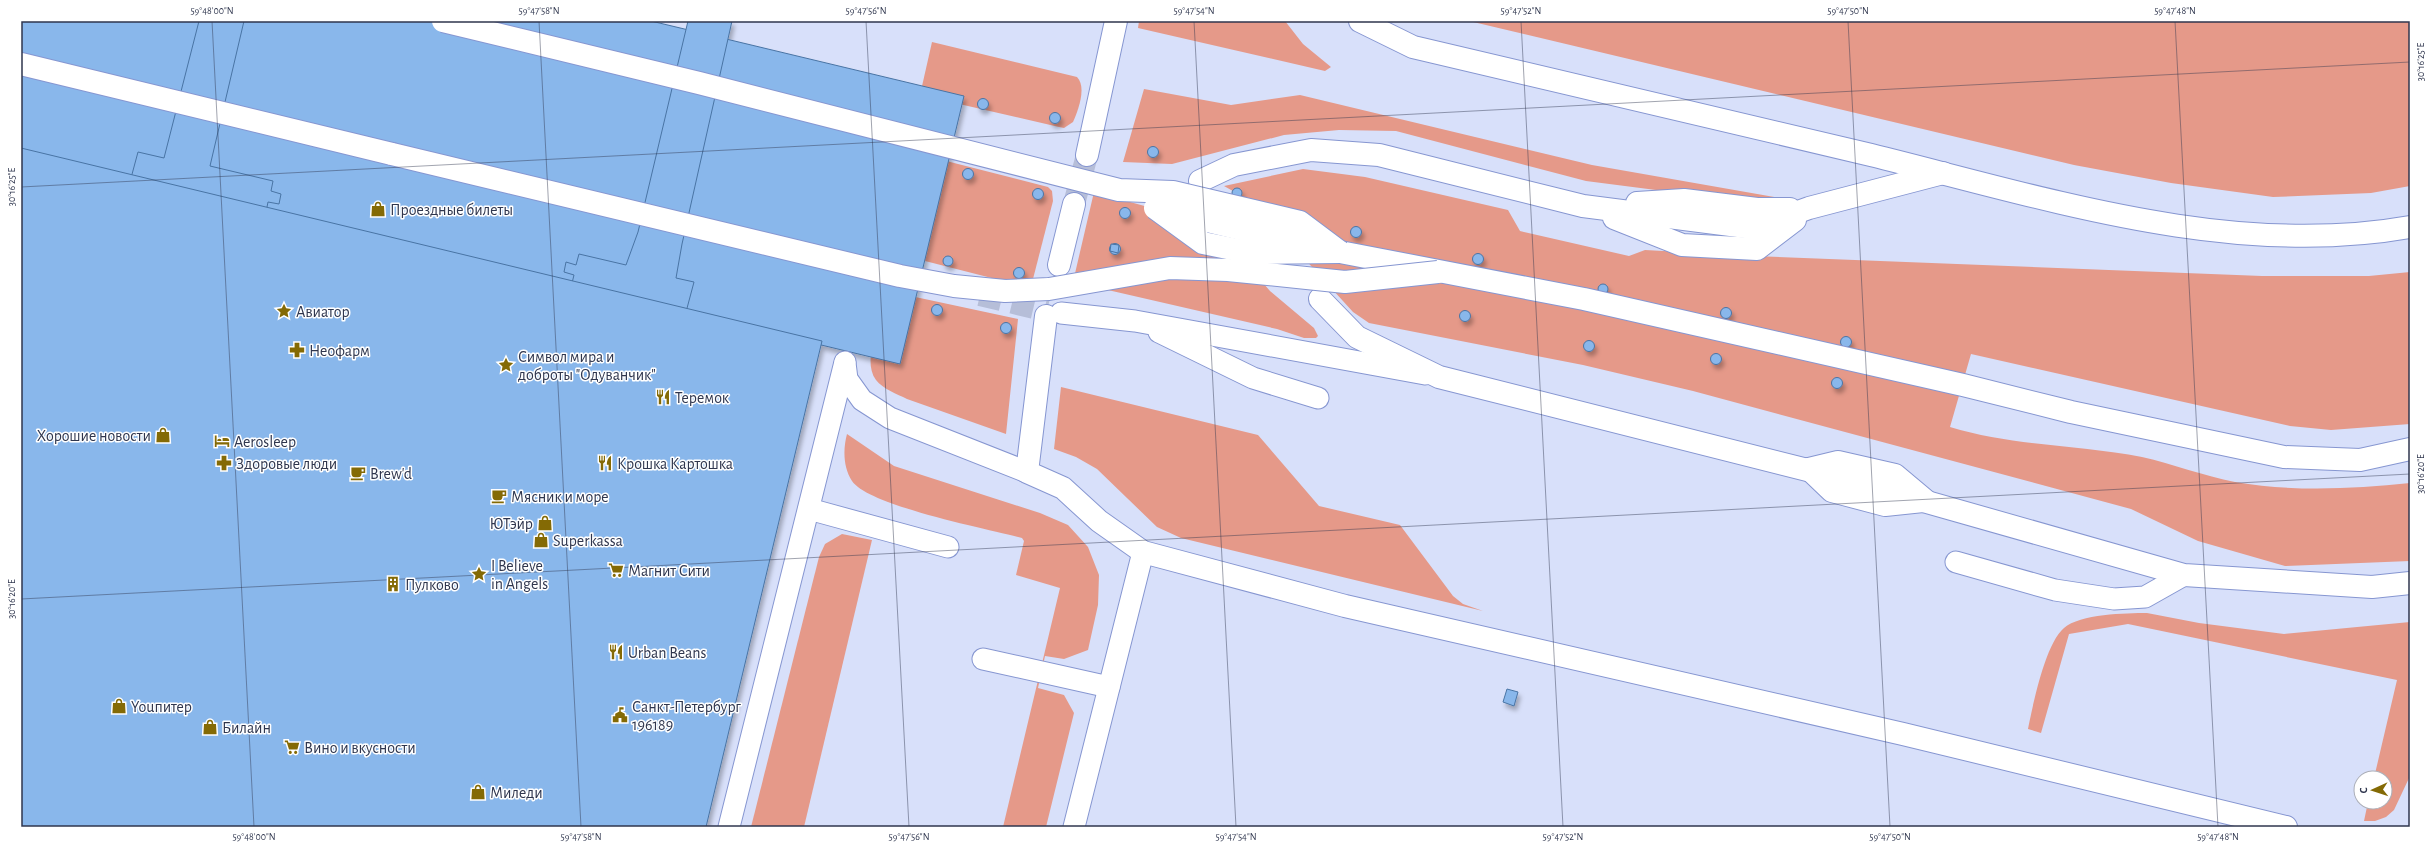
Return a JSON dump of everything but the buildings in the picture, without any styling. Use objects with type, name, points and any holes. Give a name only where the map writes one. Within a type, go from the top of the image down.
[{"type":"street","points":[[443,21],[699,82],[1119,190],[1155,208],[1203,243],[1252,253],[1340,252],[1591,301],[1963,385],[2071,412],[2284,457],[2360,460],[2410,449]]},
{"type":"street","points":[[1087,155],[1116,21]]},
{"type":"street","points":[[1360,21],[1413,47],[2074,205],[2196,229],[2238,234],[2328,236],[2384,232],[2410,228]]},
{"type":"street","points":[[21,64],[885,272],[954,286],[1005,291],[1049,289],[1170,268],[1228,270],[1345,282],[1438,272]]},
{"type":"street","points":[[1200,181],[1234,165],[1311,150],[1379,155],[1584,206],[1754,228],[1809,208],[1943,173]]},
{"type":"street","points":[[1119,190],[1173,192],[1300,222],[1340,252]]},
{"type":"street","points":[[1059,265],[1074,204]]},
{"type":"street","points":[[1320,299],[1357,337],[1439,376],[1809,469],[2184,575],[2372,587],[2410,583]]},
{"type":"street","points":[[1054,314],[1027,472],[1063,488],[1099,521],[1143,552],[1345,606],[1896,732],[2286,827]]},
{"type":"lane","points":[[1054,314],[1135,321],[1439,376]]},
{"type":"lane","points":[[1135,321],[1253,378],[1318,398]]},
{"type":"lane","points":[[729,827],[809,509],[845,356],[847,379],[862,400],[890,418],[1027,472]]},
{"type":"lane","points":[[809,509],[948,546]]},
{"type":"lane","points":[[1074,827],[1143,552]]},
{"type":"lane","points":[[1956,562],[2055,590],[2114,599],[2145,597],[2184,575]]},
{"type":"lane","points":[[983,659],[1109,687]]},
{"type":"shaded area","points":[[1139,21],[1285,21],[1303,44],[1331,67],[1325,71],[1138,28]]},
{"type":"shaded area","points":[[1469,21],[2410,21],[2410,186],[2371,193],[2273,197],[2171,183],[2074,165]]},
{"type":"shaded area","points":[[932,42],[1077,77],[1080,81],[1081,99],[1073,122],[1064,128],[920,95]]},
{"type":"shaded area","points":[[1144,89],[1231,105],[1300,95],[1592,165],[1780,198],[1757,203],[1586,181],[1396,131],[1339,130],[1284,135],[1172,164],[1123,162]]},
{"type":"shaded area","points":[[907,151],[1048,187],[1052,191],[1053,201],[1033,279],[1019,285],[882,250]]},
{"type":"shaded area","points":[[1303,169],[1365,177],[1508,210],[1520,231],[1629,256],[1645,250],[1754,256],[2262,276],[2369,276],[2410,272],[2410,424],[2331,430],[2290,426],[1971,354],[1950,427],[2021,442],[2142,457],[2235,482],[2257,485],[2301,488],[2344,488],[2410,483],[2410,561],[2285,566],[2198,541],[2131,509],[1693,391],[1583,365],[1369,323],[1353,312],[1260,210],[1240,195],[1224,186]]},
{"type":"shaded area","points":[[1094,192],[1213,225],[1270,291],[1314,328],[1318,336],[1316,338],[1304,338],[1277,329],[1073,282]]},
{"type":"shaded area","points":[[892,292],[1018,319],[1006,434],[907,399],[886,389],[876,380],[872,371],[872,349],[879,324]]},
{"type":"shaded area","points":[[1061,387],[1258,435],[1319,506],[1400,525],[1453,596],[1463,604],[1483,611],[1181,538],[1157,527],[1097,469],[1076,457],[1054,449]]},
{"type":"shaded area","points":[[847,434],[894,466],[1040,513],[1068,525],[1088,547],[1099,575],[1098,605],[1088,650],[1064,659],[1045,656],[1038,688],[1064,695],[1074,713],[1046,827],[1003,827],[1060,588],[1016,575],[1024,541],[1022,538],[958,523],[904,508],[863,490],[852,481],[845,464],[844,452]]},
{"type":"shaded area","points":[[842,534],[872,540],[804,827],[751,827],[819,557],[825,544]]},
{"type":"shaded area","points":[[2147,613],[2199,623],[2284,634],[2410,622],[2410,776],[2394,810],[2386,817],[2375,821],[2364,821],[2366,810],[2393,810],[2393,770],[2376,770],[2397,680],[2128,624],[2069,634],[2041,733],[2028,729],[2041,676],[2051,647],[2057,636],[2071,623],[2092,617],[2116,614]]},
{"type":"tunnel","points":[[1074,204],[1087,155]]},
{"type":"tunnel","points":[[980,295],[1047,311]]},
{"type":"place","name":"Проездные билеты","points":[[378,209]]},
{"type":"place","name":"Авиатор","points":[[284,311]]},
{"type":"place","name":"Неофарм","points":[[297,350]]},
{"type":"place","name":"Символ мира и доброты \"Одуванчик\"","points":[[506,365]]},
{"type":"place","name":"Теремок","points":[[663,397]]},
{"type":"place","name":"Хорошие новости","points":[[163,435]]},
{"type":"place","name":"Aerosleep","points":[[222,441]]},
{"type":"place","name":"Здоровые люди","points":[[224,463]]},
{"type":"place","name":"Крошка Картошка","points":[[605,463]]},
{"type":"place","name":"Brew'd","points":[[358,473]]},
{"type":"place","name":"Мясник и море","points":[[499,496]]},
{"type":"place","name":"ЮТэйр","points":[[545,523]]},
{"type":"place","name":"Superkassa","points":[[541,540]]},
{"type":"place","name":"Магнит Сити","points":[[616,570]]},
{"type":"place","name":"I Believe in Angels","points":[[479,574]]},
{"type":"place","name":"Пулково","points":[[393,584]]},
{"type":"place","name":"Urban Beans","points":[[616,652]]},
{"type":"place","name":"Youпитер","points":[[119,706]]},
{"type":"place","name":"Санкт-Петербург 196189","points":[[620,715]]},
{"type":"place","name":"Билайн","points":[[210,727]]},
{"type":"place","name":"Вино и вкусности","points":[[292,747]]},
{"type":"place","name":"Миледи","points":[[478,792]]}]
